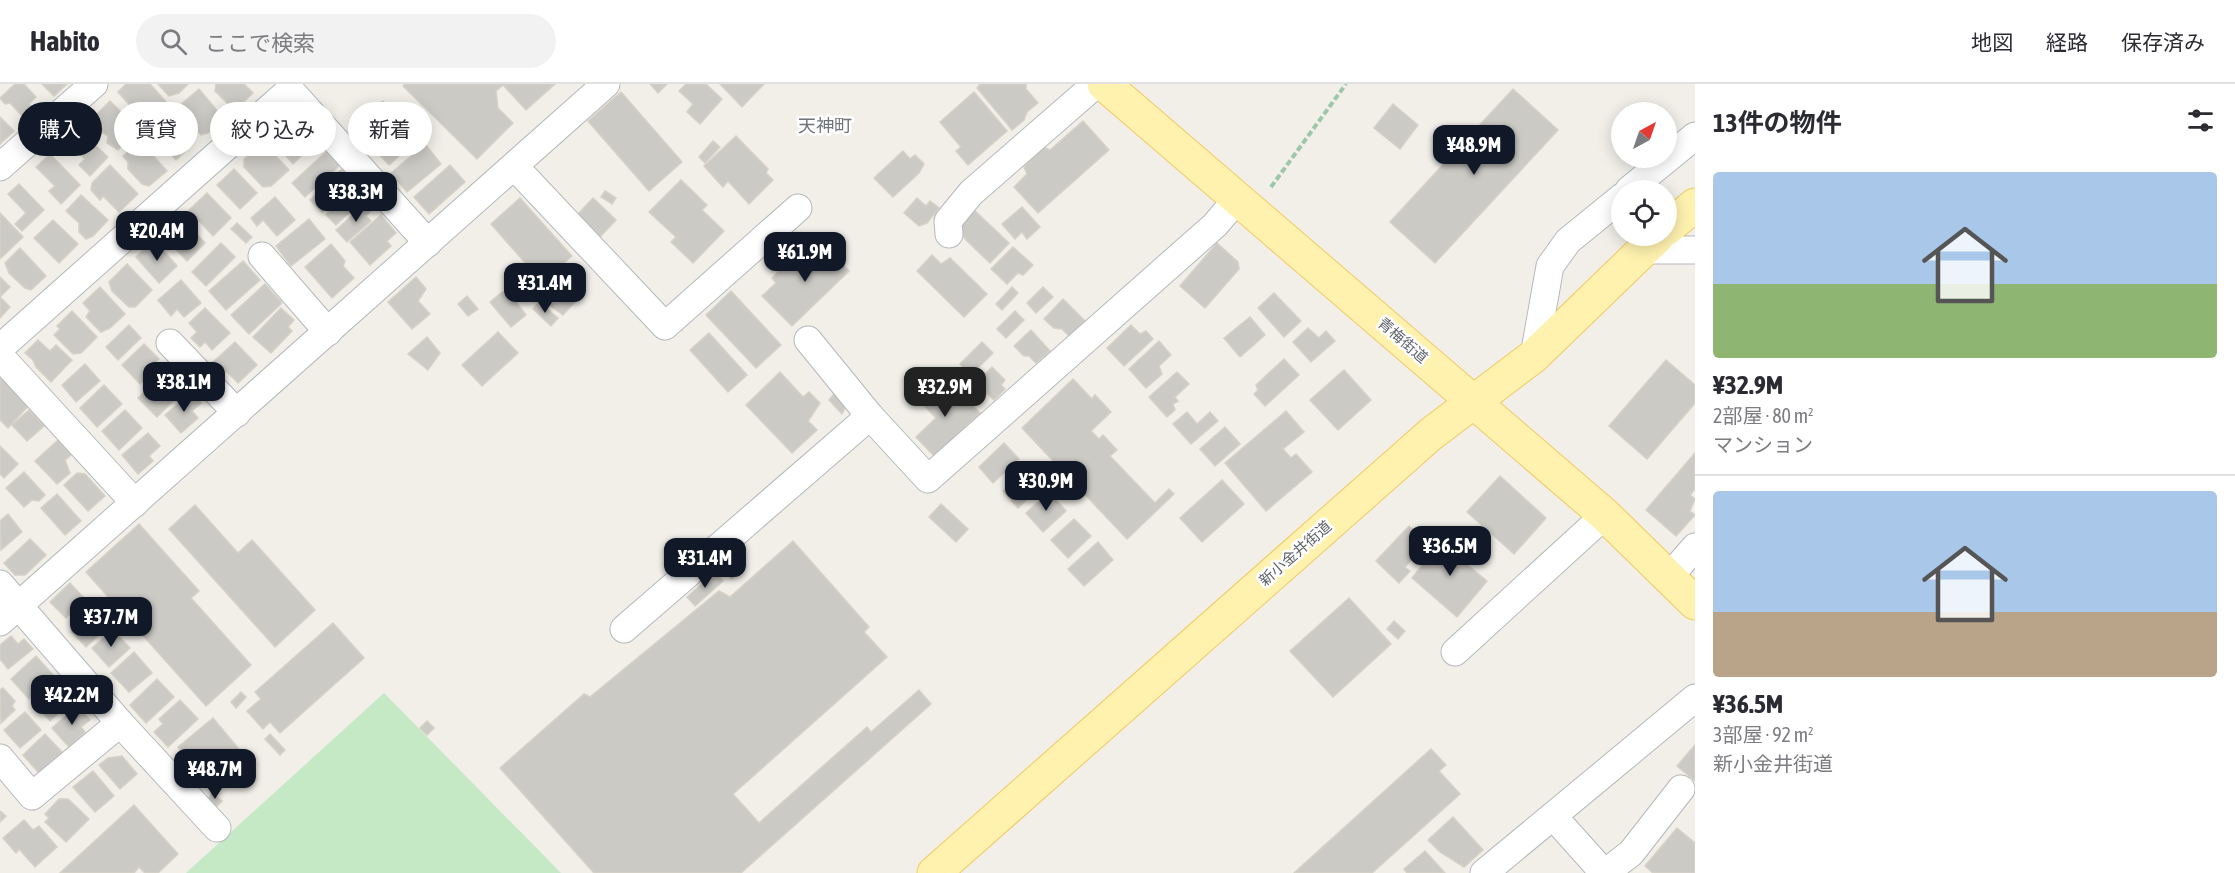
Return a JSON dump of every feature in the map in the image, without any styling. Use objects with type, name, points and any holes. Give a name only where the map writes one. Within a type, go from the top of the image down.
[{"type":"main road","name":"青梅街道","points":[[1104,84],[1605,515],[1695,603]]},
{"type":"main road","points":[[1677,220],[1695,205]]},
{"type":"main road","name":"新小金井街道","points":[[934,873],[1431,434],[1534,356],[1647,246]]},
{"type":"street","points":[[0,167],[94,84]]},
{"type":"street","points":[[9,614],[606,84]]},
{"type":"street","points":[[949,234],[948,221],[971,193],[1096,84]]},
{"type":"street","points":[[0,348],[290,90],[428,243]]},
{"type":"street","points":[[1641,180],[1695,136]]},
{"type":"street","points":[[514,166],[665,326],[798,208]]},
{"type":"street","points":[[808,340],[870,416],[928,479],[1215,225],[1238,198]]},
{"type":"street","points":[[1534,356],[1550,266],[1568,241],[1611,206]]},
{"type":"street","points":[[1669,246],[1695,250]]},
{"type":"street","points":[[262,256],[328,332]]},
{"type":"street","points":[[170,343],[237,413]]},
{"type":"street","points":[[0,356],[135,503]]},
{"type":"street","points":[[624,629],[870,416]]},
{"type":"street","points":[[1455,652],[1605,515]]},
{"type":"street","points":[[1669,578],[1695,547]]},
{"type":"street","points":[[0,584],[9,614],[120,723],[217,828]]},
{"type":"street","points":[[1484,873],[1695,698]]},
{"type":"street","points":[[0,758],[32,796],[120,723]]},
{"type":"street","points":[[1553,816],[1604,873],[1631,853],[1681,789]]},
{"type":"path","points":[[1271,187],[1346,84]]},
{"type":"green space","points":[[384,693],[561,873],[186,873]]},
{"type":"building","points":[[15,84],[24,84],[36,97],[31,102],[18,102],[18,112],[10,103],[5,104],[0,98]]},
{"type":"building","points":[[42,84],[67,84],[54,96]]},
{"type":"building","points":[[126,84],[150,84],[166,102],[127,102],[118,92]]},
{"type":"building","points":[[158,84],[188,84],[179,93],[169,96]]},
{"type":"building","points":[[216,84],[244,84],[253,93],[243,102],[226,102],[215,91]]},
{"type":"building","points":[[405,84],[555,84],[526,110],[503,85],[496,91],[498,108],[513,123],[477,159],[432,115],[432,102],[419,102],[403,86]]},
{"type":"building","points":[[650,84],[667,84],[658,93]]},
{"type":"building","points":[[686,84],[706,84],[722,99],[700,124],[687,112],[693,104],[679,91]]},
{"type":"building","points":[[720,84],[764,84],[742,107]]},
{"type":"building","points":[[980,84],[1026,84],[1026,89],[1038,103],[1012,130],[977,88]]},
{"type":"building","points":[[199,89],[210,102],[210,131],[208,133],[201,135],[198,132],[198,102],[184,102]]},
{"type":"building","points":[[1513,89],[1558,130],[1435,263],[1390,222]]},
{"type":"building","points":[[621,92],[682,162],[649,191],[588,121]]},
{"type":"building","points":[[974,92],[1007,131],[968,165],[956,151],[961,147],[940,122]]},
{"type":"building","points":[[110,101],[114,105],[114,147],[107,143],[108,136],[102,132],[102,109]]},
{"type":"building","points":[[1393,104],[1418,125],[1400,149],[1374,128]]},
{"type":"building","points":[[0,117],[14,131],[0,144]]},
{"type":"building","points":[[1083,121],[1109,150],[1038,213],[1014,187],[1027,174],[1024,167],[1043,147],[1050,150]]},
{"type":"building","points":[[736,136],[768,169],[766,173],[773,180],[749,204],[728,181],[723,187],[704,166]]},
{"type":"building","points":[[713,141],[720,147],[705,163],[699,157]]},
{"type":"building","points":[[102,151],[108,157],[90,176],[79,165],[85,159],[82,156],[102,156]]},
{"type":"building","points":[[903,151],[910,159],[915,155],[924,164],[919,173],[893,197],[874,178]]},
{"type":"building","points":[[432,153],[441,164],[407,192],[391,173],[411,156],[432,156]]},
{"type":"building","points":[[48,156],[52,156],[80,185],[61,204],[49,191],[55,186],[36,167]]},
{"type":"building","points":[[123,156],[154,156],[167,171],[149,186],[142,184],[128,169],[128,162]]},
{"type":"building","points":[[247,156],[276,156],[289,170],[271,186],[263,187],[244,167],[244,159]]},
{"type":"building","points":[[286,156],[301,156],[293,164]]},
{"type":"building","points":[[322,156],[332,156],[340,165],[305,197],[292,183]]},
{"type":"building","points":[[380,156],[399,156],[389,165]]},
{"type":"building","points":[[110,165],[138,194],[119,212],[103,196],[100,200],[91,190],[92,183]]},
{"type":"building","points":[[450,165],[465,182],[429,214],[414,197]]},
{"type":"building","points":[[234,169],[257,193],[240,209],[217,185]]},
{"type":"building","points":[[341,170],[349,178],[340,186],[345,190],[322,212],[310,200]]},
{"type":"building","points":[[681,180],[707,205],[702,210],[724,231],[693,263],[671,242],[676,237],[649,212]]},
{"type":"building","points":[[19,184],[44,210],[22,231],[15,224],[26,213],[8,194]]},
{"type":"building","points":[[355,186],[363,194],[355,202],[357,205],[336,225],[326,215]]},
{"type":"building","points":[[605,191],[616,198],[612,204],[601,197]]},
{"type":"building","points":[[207,193],[231,218],[213,236],[189,210]]},
{"type":"building","points":[[81,195],[108,220],[93,236],[86,239],[79,232],[79,223],[66,211]]},
{"type":"building","points":[[275,197],[295,220],[277,236],[263,220],[257,226],[251,218]]},
{"type":"building","points":[[520,198],[572,256],[542,282],[491,224]]},
{"type":"building","points":[[593,198],[616,220],[600,237],[578,214]]},
{"type":"building","points":[[917,198],[926,206],[930,201],[939,208],[927,223],[919,226],[904,213]]},
{"type":"building","points":[[368,201],[374,208],[366,216],[371,221],[347,242],[336,230]]},
{"type":"building","points":[[1022,207],[1040,227],[1027,239],[1022,232],[1015,239],[1002,224]]},
{"type":"building","points":[[973,209],[1009,243],[990,263],[965,239],[959,225]]},
{"type":"building","points":[[0,213],[23,237],[1,258],[0,258]]},
{"type":"building","points":[[381,215],[396,233],[387,241],[391,246],[370,265],[350,242]]},
{"type":"building","points":[[181,217],[205,243],[187,261],[162,235]]},
{"type":"building","points":[[309,219],[325,239],[291,266],[276,246]]},
{"type":"building","points":[[53,220],[78,244],[59,263],[34,238]]},
{"type":"building","points":[[237,223],[252,237],[246,243],[231,229]]},
{"type":"building","points":[[154,240],[177,266],[159,283],[136,257]]},
{"type":"building","points":[[820,241],[849,271],[792,326],[762,296],[776,283],[772,278],[786,264],[791,269]]},
{"type":"building","points":[[221,243],[235,257],[206,286],[192,272]]},
{"type":"building","points":[[1217,243],[1238,262],[1239,269],[1205,308],[1180,286]]},
{"type":"building","points":[[331,244],[345,261],[343,266],[354,278],[332,298],[305,267]]},
{"type":"building","points":[[1013,247],[1033,265],[1023,275],[1018,273],[1007,284],[991,269]]},
{"type":"building","points":[[20,248],[46,276],[31,290],[25,288],[9,273],[5,263]]},
{"type":"building","points":[[932,255],[941,264],[950,258],[987,294],[964,317],[917,271]]},
{"type":"building","points":[[243,261],[260,280],[226,310],[209,291]]},
{"type":"building","points":[[127,264],[152,290],[135,307],[129,307],[112,291],[109,282]]},
{"type":"building","points":[[0,277],[10,287],[0,297]]},
{"type":"building","points":[[416,277],[426,289],[418,301],[430,314],[412,329],[388,302]]},
{"type":"building","points":[[181,280],[201,303],[184,317],[177,309],[171,316],[158,300]]},
{"type":"building","points":[[567,282],[581,295],[563,315],[548,304]]},
{"type":"building","points":[[265,284],[282,303],[249,334],[231,315]]},
{"type":"building","points":[[100,287],[125,314],[110,328],[101,332],[86,317],[90,311],[83,303]]},
{"type":"building","points":[[1012,287],[1018,293],[1002,310],[996,304]]},
{"type":"building","points":[[1043,287],[1053,297],[1036,313],[1027,303]]},
{"type":"building","points":[[731,291],[781,345],[756,368],[706,315]]},
{"type":"building","points":[[502,292],[509,293],[526,315],[511,327],[490,302]]},
{"type":"building","points":[[1274,293],[1301,321],[1284,337],[1258,308]]},
{"type":"building","points":[[467,296],[478,309],[468,316],[458,304]]},
{"type":"building","points":[[0,297],[10,307],[0,318]]},
{"type":"building","points":[[1063,299],[1086,322],[1071,338],[1062,329],[1054,328],[1044,319]]},
{"type":"building","points":[[539,302],[558,318],[551,326],[533,309]]},
{"type":"building","points":[[205,308],[230,333],[212,350],[205,342],[200,347],[191,338],[197,332],[189,323]]},
{"type":"building","points":[[281,308],[294,320],[288,327],[292,331],[271,353],[253,337]]},
{"type":"building","points":[[72,311],[97,337],[81,353],[73,354],[54,335],[60,329],[57,326]]},
{"type":"building","points":[[1015,311],[1024,320],[1006,338],[997,329]]},
{"type":"building","points":[[1250,317],[1265,335],[1240,357],[1224,338]]},
{"type":"building","points":[[129,325],[141,338],[118,360],[106,347]]},
{"type":"building","points":[[1131,325],[1140,334],[1146,331],[1153,339],[1124,366],[1107,348]]},
{"type":"building","points":[[1308,328],[1319,338],[1326,331],[1335,341],[1311,362],[1293,342]]},
{"type":"building","points":[[1031,330],[1050,351],[1036,363],[1014,346]]},
{"type":"building","points":[[498,332],[518,353],[482,386],[462,365]]},
{"type":"building","points":[[709,333],[747,375],[728,392],[690,350]]},
{"type":"building","points":[[427,337],[440,353],[428,370],[408,354]]},
{"type":"building","points":[[38,340],[50,351],[56,345],[72,360],[51,382],[25,353]]},
{"type":"building","points":[[1159,341],[1171,355],[1159,366],[1162,374],[1146,388],[1129,369]]},
{"type":"building","points":[[235,342],[257,365],[238,383],[213,362]]},
{"type":"building","points":[[982,342],[993,353],[971,375],[960,364]]},
{"type":"building","points":[[144,344],[159,359],[149,367],[153,371],[140,384],[122,365]]},
{"type":"building","points":[[1284,359],[1299,375],[1265,406],[1254,394],[1258,390],[1256,385]]},
{"type":"building","points":[[1666,360],[1695,385],[1695,403],[1647,459],[1609,426]]},
{"type":"building","points":[[85,364],[100,381],[76,402],[62,385]]},
{"type":"building","points":[[992,367],[1005,380],[1001,385],[1005,389],[994,400],[976,383]]},
{"type":"building","points":[[1344,370],[1371,400],[1338,430],[1310,400]]},
{"type":"building","points":[[780,372],[803,397],[809,392],[820,403],[808,421],[817,430],[792,453],[746,405]]},
{"type":"building","points":[[1177,372],[1189,384],[1175,397],[1178,401],[1173,404],[1175,410],[1167,417],[1149,397]]},
{"type":"building","points":[[0,374],[31,403],[8,428],[0,420]]},
{"type":"building","points":[[172,374],[186,388],[157,417],[138,398],[159,377],[166,380]]},
{"type":"building","points":[[1073,379],[1092,399],[1095,395],[1111,412],[1091,431],[1099,439],[1103,435],[1117,450],[1110,456],[1155,503],[1169,489],[1174,494],[1127,539],[1022,428]]},
{"type":"building","points":[[943,381],[962,401],[967,400],[980,413],[934,456],[916,437],[936,418],[921,402]]},
{"type":"building","points":[[104,385],[122,404],[97,427],[80,408]]},
{"type":"building","points":[[192,392],[201,403],[192,411],[198,418],[181,433],[165,415]]},
{"type":"building","points":[[834,394],[846,406],[842,414],[829,400]]},
{"type":"building","points":[[29,410],[44,426],[27,441],[12,425]]},
{"type":"building","points":[[125,410],[142,428],[119,450],[102,431]]},
{"type":"building","points":[[1286,411],[1304,432],[1283,449],[1291,458],[1296,454],[1312,472],[1266,511],[1225,463]]},
{"type":"building","points":[[1187,412],[1197,424],[1210,412],[1218,421],[1191,444],[1173,424]]},
{"type":"building","points":[[1225,427],[1240,444],[1215,466],[1200,449]]},
{"type":"building","points":[[148,433],[160,446],[149,456],[153,461],[138,474],[122,455]]},
{"type":"building","points":[[58,440],[71,455],[65,460],[70,473],[57,484],[35,461]]},
{"type":"building","points":[[1004,443],[1019,459],[993,483],[979,467]]},
{"type":"building","points":[[0,446],[18,464],[4,478],[0,474]]},
{"type":"building","points":[[1695,453],[1695,489],[1690,495],[1695,499],[1690,511],[1695,515],[1676,536],[1646,510]]},
{"type":"building","points":[[1026,470],[1041,486],[1018,508],[1003,491]]},
{"type":"building","points":[[24,472],[45,495],[39,501],[32,500],[24,507],[6,488]]},
{"type":"building","points":[[77,473],[85,474],[105,496],[88,511],[64,485]]},
{"type":"building","points":[[1500,476],[1546,518],[1514,554],[1467,512]]},
{"type":"building","points":[[1222,480],[1244,504],[1202,542],[1180,518]]},
{"type":"building","points":[[1049,492],[1066,511],[1043,532],[1026,513]]},
{"type":"building","points":[[57,494],[81,521],[65,535],[41,508]]},
{"type":"building","points":[[941,504],[968,529],[956,542],[929,517]]},
{"type":"building","points":[[195,505],[238,553],[252,540],[315,610],[275,647],[169,529]]},
{"type":"building","points":[[8,514],[22,532],[1,550],[0,521]]},
{"type":"building","points":[[1074,519],[1091,536],[1068,558],[1051,540]]},
{"type":"building","points":[[139,524],[199,591],[191,598],[251,665],[206,706],[86,572]]},
{"type":"building","points":[[1409,526],[1427,543],[1405,567],[1410,571],[1399,583],[1376,561]]},
{"type":"building","points":[[1446,536],[1468,554],[1463,561],[1487,581],[1457,617],[1412,578]]},
{"type":"building","points":[[30,539],[46,555],[25,575],[15,575],[4,563]]},
{"type":"building","points":[[793,541],[869,627],[864,632],[887,657],[733,794],[759,823],[867,727],[871,732],[919,690],[931,704],[741,873],[594,873],[500,768],[584,694],[590,697],[719,591],[730,597]]},
{"type":"building","points":[[1098,542],[1113,560],[1084,586],[1068,569]]},
{"type":"building","points":[[739,558],[745,564],[732,579],[725,573]]},
{"type":"building","points":[[715,572],[723,581],[695,606],[687,597]]},
{"type":"building","points":[[70,583],[85,599],[66,618],[50,602]]},
{"type":"building","points":[[1349,598],[1391,644],[1333,697],[1290,651]]},
{"type":"building","points":[[91,605],[109,625],[86,647],[71,631],[78,624],[74,621]]},
{"type":"building","points":[[1394,621],[1405,631],[1398,639],[1387,629]]},
{"type":"building","points":[[333,623],[364,658],[280,733],[270,722],[263,729],[247,711],[261,699],[255,692]]},
{"type":"building","points":[[113,630],[130,648],[109,667],[92,648]]},
{"type":"building","points":[[11,636],[18,644],[24,639],[33,649],[8,669],[0,659],[0,645]]},
{"type":"building","points":[[134,652],[152,673],[129,692],[111,673]]},
{"type":"building","points":[[36,656],[54,676],[29,699],[11,679]]},
{"type":"building","points":[[157,679],[174,697],[146,723],[130,705]]},
{"type":"building","points":[[60,680],[70,690],[65,695],[70,702],[50,721],[34,703]]},
{"type":"building","points":[[3,688],[15,701],[12,706],[15,710],[1,723],[0,690]]},
{"type":"building","points":[[241,692],[246,697],[236,708],[231,702]]},
{"type":"building","points":[[180,700],[198,719],[168,747],[154,732],[163,724],[159,719]]},
{"type":"building","points":[[77,706],[90,720],[81,727],[85,732],[69,747],[52,728]]},
{"type":"building","points":[[25,712],[41,730],[20,748],[4,730]]},
{"type":"building","points":[[213,718],[248,760],[213,789],[202,775],[198,778],[188,766],[190,761],[178,747]]},
{"type":"building","points":[[427,721],[434,728],[427,735],[420,728]]},
{"type":"building","points":[[45,734],[62,752],[39,773],[23,755]]},
{"type":"building","points":[[270,734],[285,750],[280,755],[265,739]]},
{"type":"building","points":[[1695,745],[1695,781],[1677,766]]},
{"type":"building","points":[[1431,749],[1446,765],[1439,771],[1460,794],[1372,873],[1294,873]]},
{"type":"building","points":[[122,756],[137,774],[120,789],[99,765],[108,758]]},
{"type":"building","points":[[93,771],[114,796],[95,812],[73,787]]},
{"type":"building","points":[[212,793],[222,801],[216,807],[209,798]]},
{"type":"building","points":[[59,799],[68,799],[89,819],[66,842],[45,822],[49,818],[45,814]]},
{"type":"building","points":[[134,805],[178,854],[158,873],[145,873],[139,867],[134,873],[60,873]]},
{"type":"building","points":[[0,811],[6,816],[0,822]]},
{"type":"building","points":[[1453,817],[1483,850],[1464,867],[1440,852],[1428,840]]},
{"type":"building","points":[[24,820],[33,830],[39,826],[57,847],[35,867],[19,849],[16,853],[3,838]]},
{"type":"building","points":[[1677,828],[1695,843],[1695,873],[1653,873],[1645,866]]},
{"type":"building","points":[[1425,851],[1445,873],[1407,873],[1404,869]]},
{"type":"district","name":"天神町","points":[[825,125]]}]
